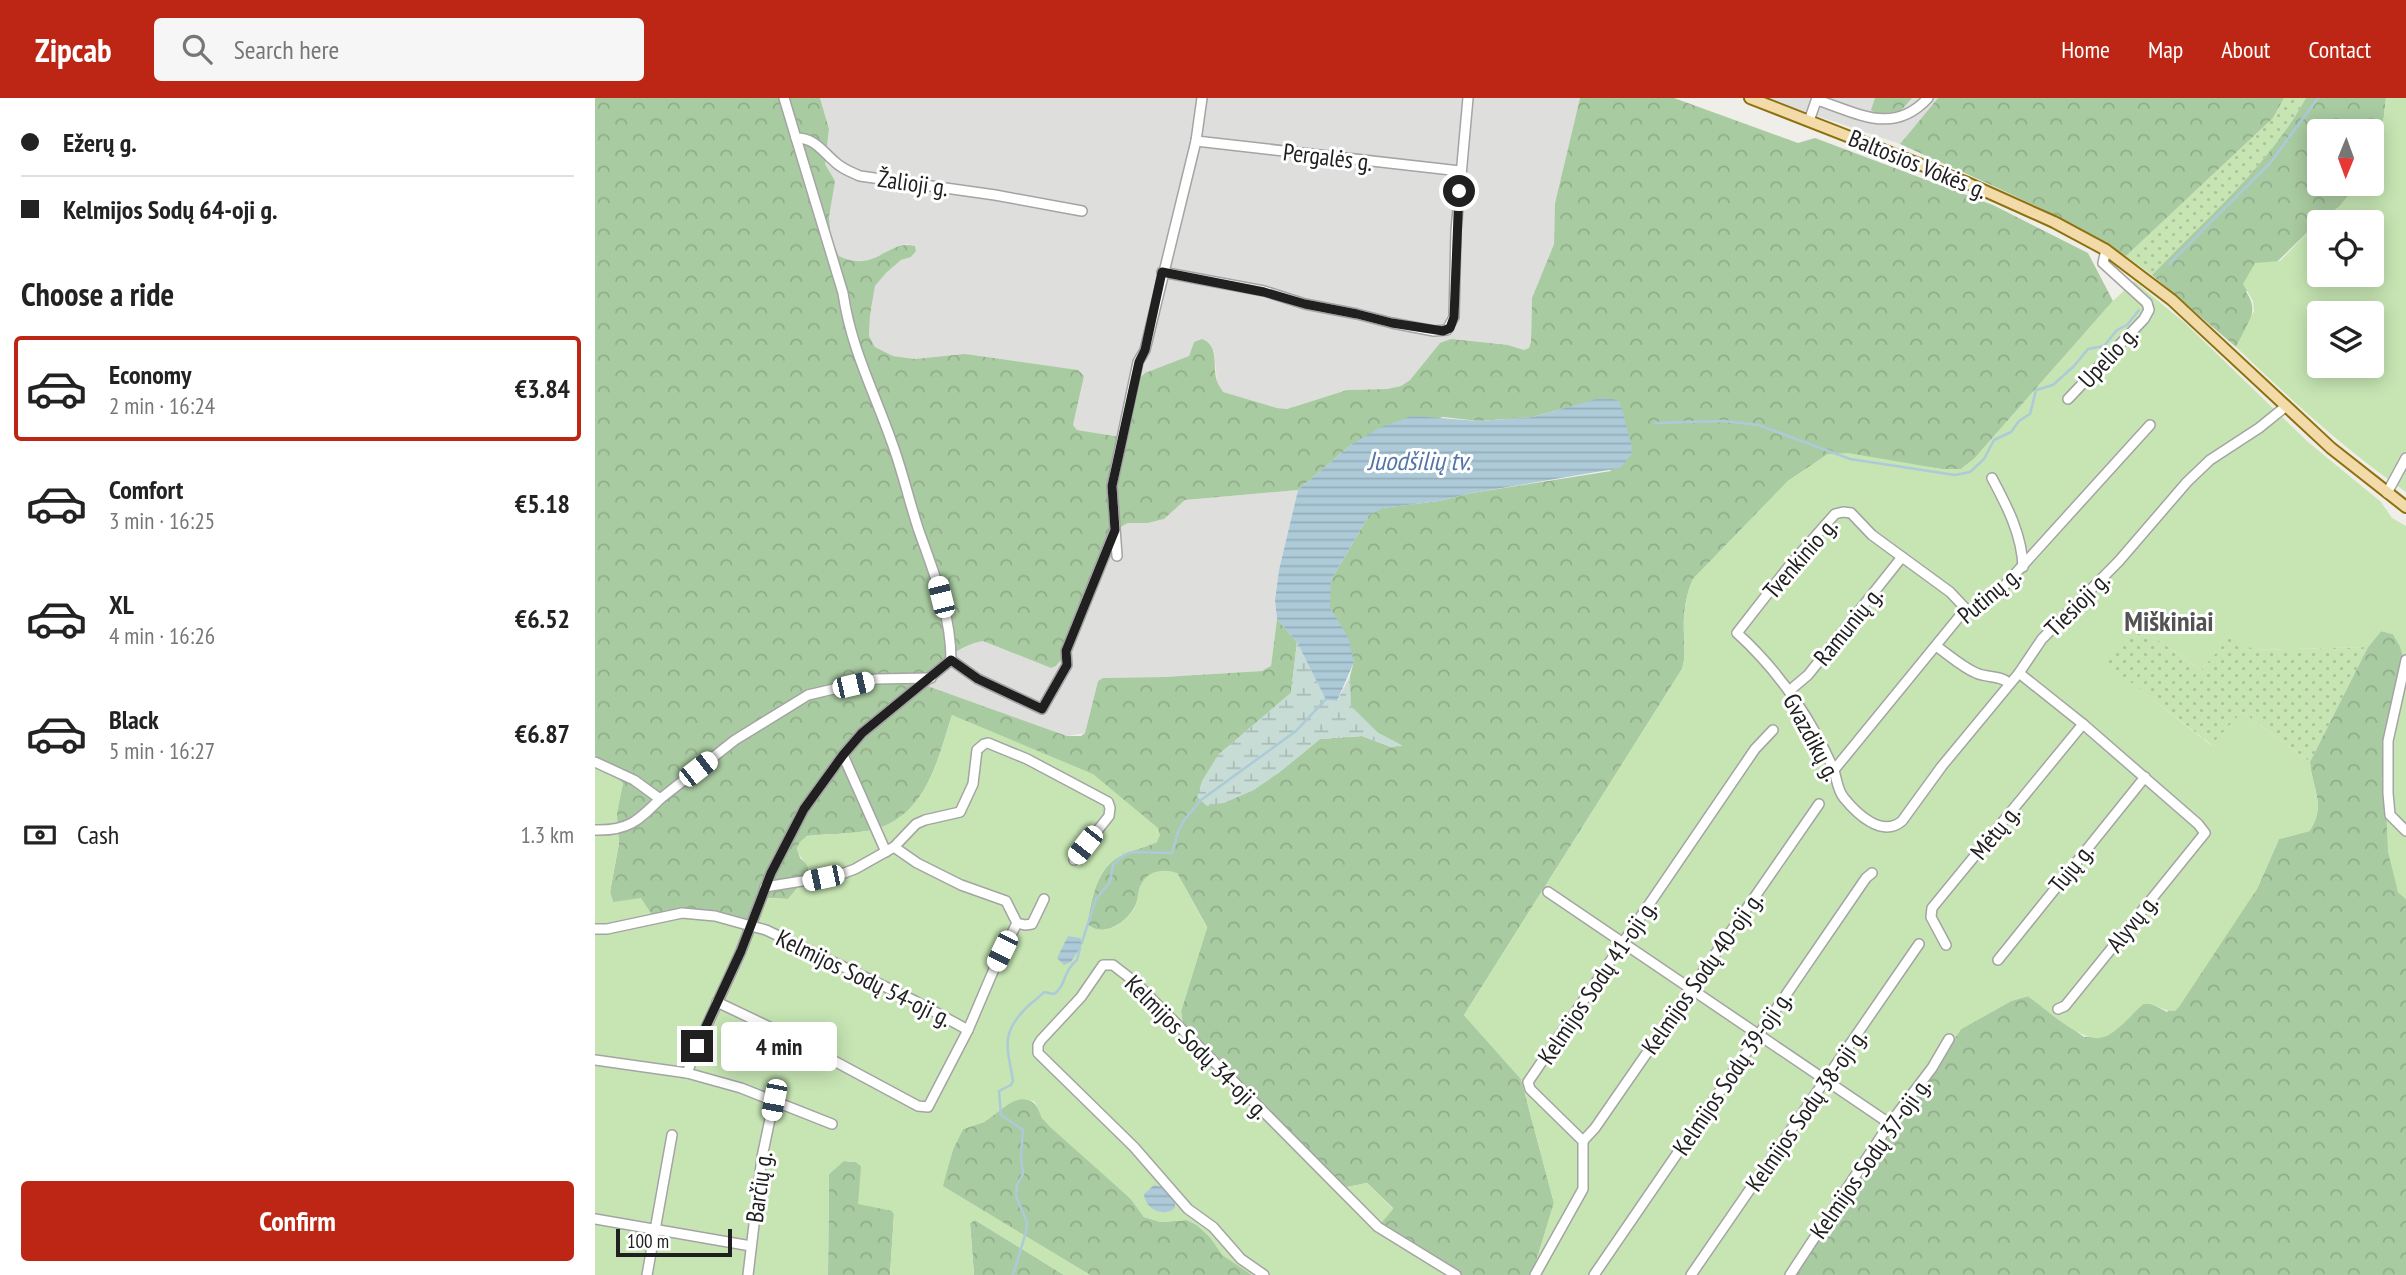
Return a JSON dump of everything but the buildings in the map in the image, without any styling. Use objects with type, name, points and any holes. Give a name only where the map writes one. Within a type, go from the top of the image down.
[{"type":"main road","name":"Baltosios Vokės g.","points":[[1750,98],[1965,182],[2084,237],[2106,250],[2172,300],[2330,448],[2406,507]]},
{"type":"street","points":[[687,1073],[771,873],[804,809],[862,733],[951,660],[951,636],[936,577],[912,510],[892,441],[865,377],[847,319],[843,293],[784,98]]},
{"type":"street","points":[[1117,556],[1112,486],[1115,463],[1196,141],[1202,98]]},
{"type":"street","points":[[1162,272],[1264,292],[1392,323],[1434,331],[1447,330],[1452,323],[1455,309],[1460,171],[1468,98]]},
{"type":"street","points":[[1809,121],[1817,99],[1874,118],[1894,120],[1914,112],[1928,98]]},
{"type":"street","name":"Žalioji g.","points":[[796,138],[818,145],[848,172],[860,176],[995,195],[1082,211]]},
{"type":"street","name":"Pergalės g.","points":[[1196,141],[1460,171]]},
{"type":"street","name":"Upelio g.","points":[[2068,399],[2144,319],[2149,310],[2147,303],[2103,263],[2106,250]]},
{"type":"street","name":"Tiesioji g.","points":[[1894,827],[1902,821],[1942,766],[2019,673],[2042,639],[2119,561],[2196,472],[2285,407]]},
{"type":"street","name":"Putinų g.","points":[[1834,771],[1959,617],[1995,596],[2150,425]]},
{"type":"street","points":[[2387,494],[2406,458]]},
{"type":"street","points":[[1992,478],[2007,505],[2023,550],[2023,567]]},
{"type":"street","name":"Tvenkinio g.","points":[[1737,633],[1790,565],[1839,512],[1851,513],[1872,535],[1950,592],[1967,610]]},
{"type":"street","points":[[951,660],[978,679],[1042,709],[1067,665],[1066,651],[1115,530]]},
{"type":"street","name":"Ramunių g.","points":[[1789,691],[1808,675],[1902,557]]},
{"type":"street","name":"Gvazdikų g.","points":[[1737,633],[1759,653],[1789,691],[1816,734],[1843,797],[1877,827],[1894,827]]},
{"type":"street","points":[[1936,646],[1970,670],[2010,683]]},
{"type":"street","points":[[2406,661],[2388,741],[2388,793],[2390,815],[2406,831]]},
{"type":"street","points":[[2019,673],[2145,777]]},
{"type":"street","points":[[595,830],[629,826],[736,740],[808,695],[876,679],[931,678]]},
{"type":"street","name":"Mėtų g.","points":[[1946,945],[1931,917],[1933,908],[2083,724]]},
{"type":"street","name":"Kelmijos Sodų 41-oji g.","points":[[1583,1141],[1530,1089],[1528,1082],[1755,749],[1773,730]]},
{"type":"street","points":[[765,887],[839,875],[890,850],[916,824],[960,812],[973,785],[977,750],[988,743],[1027,759],[1108,802],[1109,816],[1074,860]]},
{"type":"street","points":[[717,1002],[782,1033],[923,1108],[931,1105],[1017,923],[1009,904],[1001,898],[961,884],[890,850],[843,755]]},
{"type":"street","points":[[595,762],[634,780],[660,799]]},
{"type":"street","name":"Alyvų g.","points":[[2058,1009],[2065,1006],[2205,833],[2145,777]]},
{"type":"street","name":"Tujų g.","points":[[1998,960],[2145,777]]},
{"type":"street","name":"Kelmijos Sodų 40-oji g.","points":[[1583,1141],[1595,1128],[1819,804]]},
{"type":"street","name":"Kelmijos Sodų 39-oji g.","points":[[1594,1275],[1865,878],[1872,873]]},
{"type":"street","points":[[1548,892],[1883,1119],[1888,1126]]},
{"type":"street","points":[[1017,923],[1033,924],[1044,898]]},
{"type":"street","name":"Kelmijos Sodų 54-oji g.","points":[[595,929],[607,929],[682,913],[715,916],[767,930],[915,1001],[968,1030]]},
{"type":"street","name":"Kelmijos Sodų 38-oji g.","points":[[1691,1275],[1919,944]]},
{"type":"street","name":"Kelmijos Sodų 34-oji g.","points":[[1264,1275],[1241,1259],[1213,1227],[1188,1209],[1134,1147],[1038,1053],[1041,1040],[1081,997],[1103,965],[1113,965],[1135,982],[1377,1227],[1456,1275]]},
{"type":"street","name":"Kelmijos Sodų 37-oji g.","points":[[1790,1275],[1888,1126],[1932,1068],[1949,1039]]},
{"type":"street","points":[[595,1060],[687,1073],[774,1100],[832,1124]]},
{"type":"street","name":"Barčių g.","points":[[748,1275],[762,1157],[774,1100]]},
{"type":"street","points":[[647,1275],[672,1135]]},
{"type":"street","points":[[1535,1275],[1581,1196],[1584,1182],[1583,1141]]},
{"type":"street","points":[[595,1219],[751,1246]]},
{"type":"shaded area","points":[[820,98],[1580,98],[1555,203],[1554,244],[1532,298],[1529,348],[1524,350],[1508,345],[1440,343],[1410,380],[1401,386],[1347,390],[1287,409],[1222,392],[1217,381],[1214,351],[1194,342],[1189,356],[1140,378],[1128,438],[1077,430],[1073,425],[1084,376],[939,358],[893,356],[875,347],[869,336],[875,286],[901,260],[911,257],[916,251],[915,246],[907,244],[869,261],[852,263],[839,256],[831,239],[829,217],[834,181],[825,164],[829,129]]},
{"type":"shaded area","points":[[1765,98],[1938,98],[1900,144]]},
{"type":"shaded area","points":[[1298,490],[1279,570],[1275,600],[1277,619],[1271,666],[1268,669],[1164,677],[1103,678],[1098,681],[1085,733],[1067,736],[918,683],[956,652],[974,642],[983,641],[1051,668],[1056,666],[1061,660],[1110,536],[1128,523],[1148,523],[1164,519],[1185,500]]},
{"type":"green space","points":[[595,98],[820,98],[829,129],[825,164],[835,181],[829,217],[831,239],[839,256],[863,261],[897,247],[915,246],[916,251],[911,257],[901,260],[875,286],[869,336],[875,347],[893,356],[915,359],[965,354],[1078,370],[1084,376],[1073,425],[1077,430],[1127,438],[1140,378],[1145,373],[1189,356],[1194,342],[1202,339],[1208,342],[1213,351],[1217,381],[1223,392],[1287,409],[1347,390],[1401,386],[1410,380],[1440,343],[1451,339],[1508,345],[1524,350],[1529,348],[1532,298],[1554,244],[1555,203],[1580,98],[1674,98],[1798,143],[1815,138],[1993,205],[2088,253],[2113,301],[1974,459],[1961,469],[1942,469],[1828,454],[1788,481],[1693,579],[1685,607],[1682,669],[1464,1015],[1521,1079],[1554,1203],[1532,1275],[1461,1275],[1378,1226],[1393,1208],[1367,1183],[1342,1188],[1183,1025],[1181,1011],[1207,927],[1177,873],[1140,886],[1135,906],[1119,924],[1099,930],[1087,924],[1096,886],[1105,869],[1120,856],[1157,842],[952,715],[941,752],[926,787],[903,815],[887,825],[867,831],[807,836],[797,848],[800,858],[808,865],[809,875],[788,899],[766,898],[757,920],[653,916],[613,902],[610,892],[619,843],[616,814],[623,783],[598,761],[595,755]],"holes":[[[1565,408],[1611,471],[1472,493],[1439,501],[1382,508],[1369,515],[1331,580],[1330,608],[1354,661],[1350,676],[1350,706],[1378,733],[1401,745],[1391,747],[1362,736],[1320,739],[1277,774],[1218,755],[1291,693],[1297,642],[1277,619],[1271,666],[1262,671],[1103,678],[1098,681],[1085,733],[1081,736],[1067,736],[919,683],[956,652],[983,641],[1051,668],[1056,666],[1061,660],[1110,536],[1115,530],[1128,523],[1148,523],[1164,519],[1185,500],[1298,490],[1352,444],[1443,417],[1479,421],[1533,417]]]},
{"type":"green space","points":[[1875,98],[1912,98],[1898,114],[1880,115],[1871,110]]},
{"type":"green space","points":[[1938,98],[2284,98],[2273,118],[2126,256],[2044,210],[1900,144]]},
{"type":"green space","points":[[2284,98],[2306,98],[2291,123],[2255,169],[2152,275],[2126,256],[2273,118]]},
{"type":"green space","points":[[2306,98],[2386,98],[2384,119],[2307,119],[2307,196],[2348,196],[2335,210],[2307,210],[2307,233],[2246,292],[2252,313],[2248,327],[2236,347],[2152,275],[2255,169],[2291,123]]},
{"type":"green space","points":[[2386,98],[2406,98],[2406,492],[2318,423],[2236,347],[2254,311],[2253,301],[2243,284],[2255,263],[2280,261],[2307,233],[2307,287],[2384,287],[2384,210],[2335,210],[2348,196],[2384,196]]},
{"type":"green space","points":[[2134,281],[2185,323],[2308,442],[2381,502],[2392,518],[2406,526],[2406,899],[2398,892],[2388,852],[2385,736],[2403,656],[2393,634],[2381,631],[2368,647],[2254,650],[2231,636],[2201,670],[2135,624],[2106,663],[2211,745],[2242,712],[2310,762],[2318,805],[2310,831],[2279,839],[2257,889],[2179,1007],[2170,1011],[2143,1004],[2114,1031],[2104,1037],[2095,1038],[2075,1031],[2028,996],[2011,1001],[1961,1029],[1796,1271],[1797,1275],[1532,1275],[1554,1203],[1521,1079],[1464,1015],[1682,669],[1685,607],[1693,579],[1788,481],[1828,454],[1848,453],[1942,469],[1961,469],[1974,459],[2113,301]]},
{"type":"green space","points":[[2135,624],[2201,670],[2231,635],[2255,650],[2368,647],[2310,762],[2242,712],[2212,745],[2105,663]]},
{"type":"green space","points":[[2381,631],[2393,634],[2403,656],[2385,736],[2398,892],[2406,899],[2406,1275],[1797,1275],[1796,1271],[1961,1029],[2011,1001],[2028,996],[2084,1037],[2107,1036],[2143,1004],[2150,1003],[2167,1012],[2257,889],[2279,839],[2309,831],[2318,805],[2310,762],[2368,647]]},
{"type":"green space","points":[[1297,642],[1326,700],[1337,701],[1350,676],[1351,706],[1378,733],[1403,746],[1391,747],[1362,736],[1320,739],[1254,790],[1224,803],[1207,806],[1197,797],[1202,781],[1218,755],[1291,693]]},
{"type":"green space","points":[[952,715],[1093,774],[1158,828],[1160,835],[1157,842],[1120,856],[1105,869],[1096,886],[1087,924],[1099,930],[1112,928],[1125,920],[1134,909],[1140,887],[1146,877],[1160,871],[1177,873],[1207,928],[1181,1011],[1183,1025],[1341,1188],[1367,1183],[1393,1209],[1379,1226],[1461,1275],[1252,1275],[1222,1255],[1210,1237],[1197,1225],[1187,1220],[1161,1222],[1144,1217],[1131,1199],[1050,1127],[1042,1118],[1035,1102],[1021,1099],[1008,1104],[982,1122],[963,1129],[953,1149],[943,1186],[1090,1275],[1064,1275],[975,1220],[970,1223],[974,1275],[890,1275],[894,1214],[892,1211],[858,1204],[861,1166],[856,1162],[844,1161],[829,1174],[828,1275],[595,1275],[595,755],[598,761],[623,783],[617,814],[619,843],[610,892],[613,902],[641,898],[653,916],[704,910],[757,920],[766,898],[788,899],[809,875],[809,869],[797,847],[807,836],[867,831],[887,825],[903,815],[926,787],[941,752]]},
{"type":"green space","points":[[1015,1099],[1033,1102],[1042,1118],[1131,1199],[1144,1217],[1161,1222],[1187,1220],[1197,1225],[1222,1254],[1252,1275],[1090,1275],[942,1186],[953,1149],[963,1129],[984,1122]]},
{"type":"green space","points":[[843,1161],[856,1162],[861,1166],[894,1214],[890,1275],[828,1275],[829,1174]]},
{"type":"green space","points":[[975,1220],[1064,1275],[974,1275],[970,1223]]},
{"type":"water","name":"Juodšilių tv.","points":[[1600,398],[1620,402],[1632,447],[1631,455],[1620,468],[1439,501],[1383,508],[1369,515],[1331,580],[1330,608],[1348,637],[1354,662],[1337,701],[1326,700],[1297,642],[1277,619],[1275,600],[1279,570],[1298,490],[1352,444],[1379,428],[1412,416],[1479,421],[1533,417]]},
{"type":"water","points":[[1068,936],[1080,938],[1083,943],[1071,962],[1064,965],[1057,958]]},
{"type":"water","points":[[1154,1185],[1169,1193],[1175,1208],[1160,1212],[1151,1208],[1144,1194]]},
{"type":"waterway","points":[[2169,264],[2271,162],[2318,98]]},
{"type":"waterway","points":[[1655,423],[1724,421],[1758,425],[1850,459],[1955,475],[1970,472],[1984,459],[1994,440],[2011,432],[2019,421],[2030,414],[2036,390],[2053,385],[2088,349],[2104,346],[2139,310]]},
{"type":"waterway","points":[[1082,942],[1096,899],[1110,882],[1113,865],[1132,852],[1172,853],[1184,820],[1201,800],[1296,731],[1326,699]]},
{"type":"waterway","points":[[1013,1275],[1027,1222],[1016,1196],[1017,1185],[1023,1174],[1023,1130],[1001,1115],[999,1091],[1013,1081],[1008,1050],[1009,1034],[1018,1017],[1029,1005],[1044,992],[1054,994],[1061,987],[1069,969],[1077,960],[1080,948]]},
{"type":"district","name":"Miškiniai","points":[[2169,620]]},
{"type":"route","points":[[697,1046],[741,951],[771,873],[804,809],[862,733],[951,660],[978,679],[1042,709],[1067,665],[1066,651],[1115,530],[1112,486],[1115,463],[1139,362],[1145,350],[1162,272],[1264,292],[1392,323],[1434,331],[1447,330],[1454,317],[1459,191]]}]
